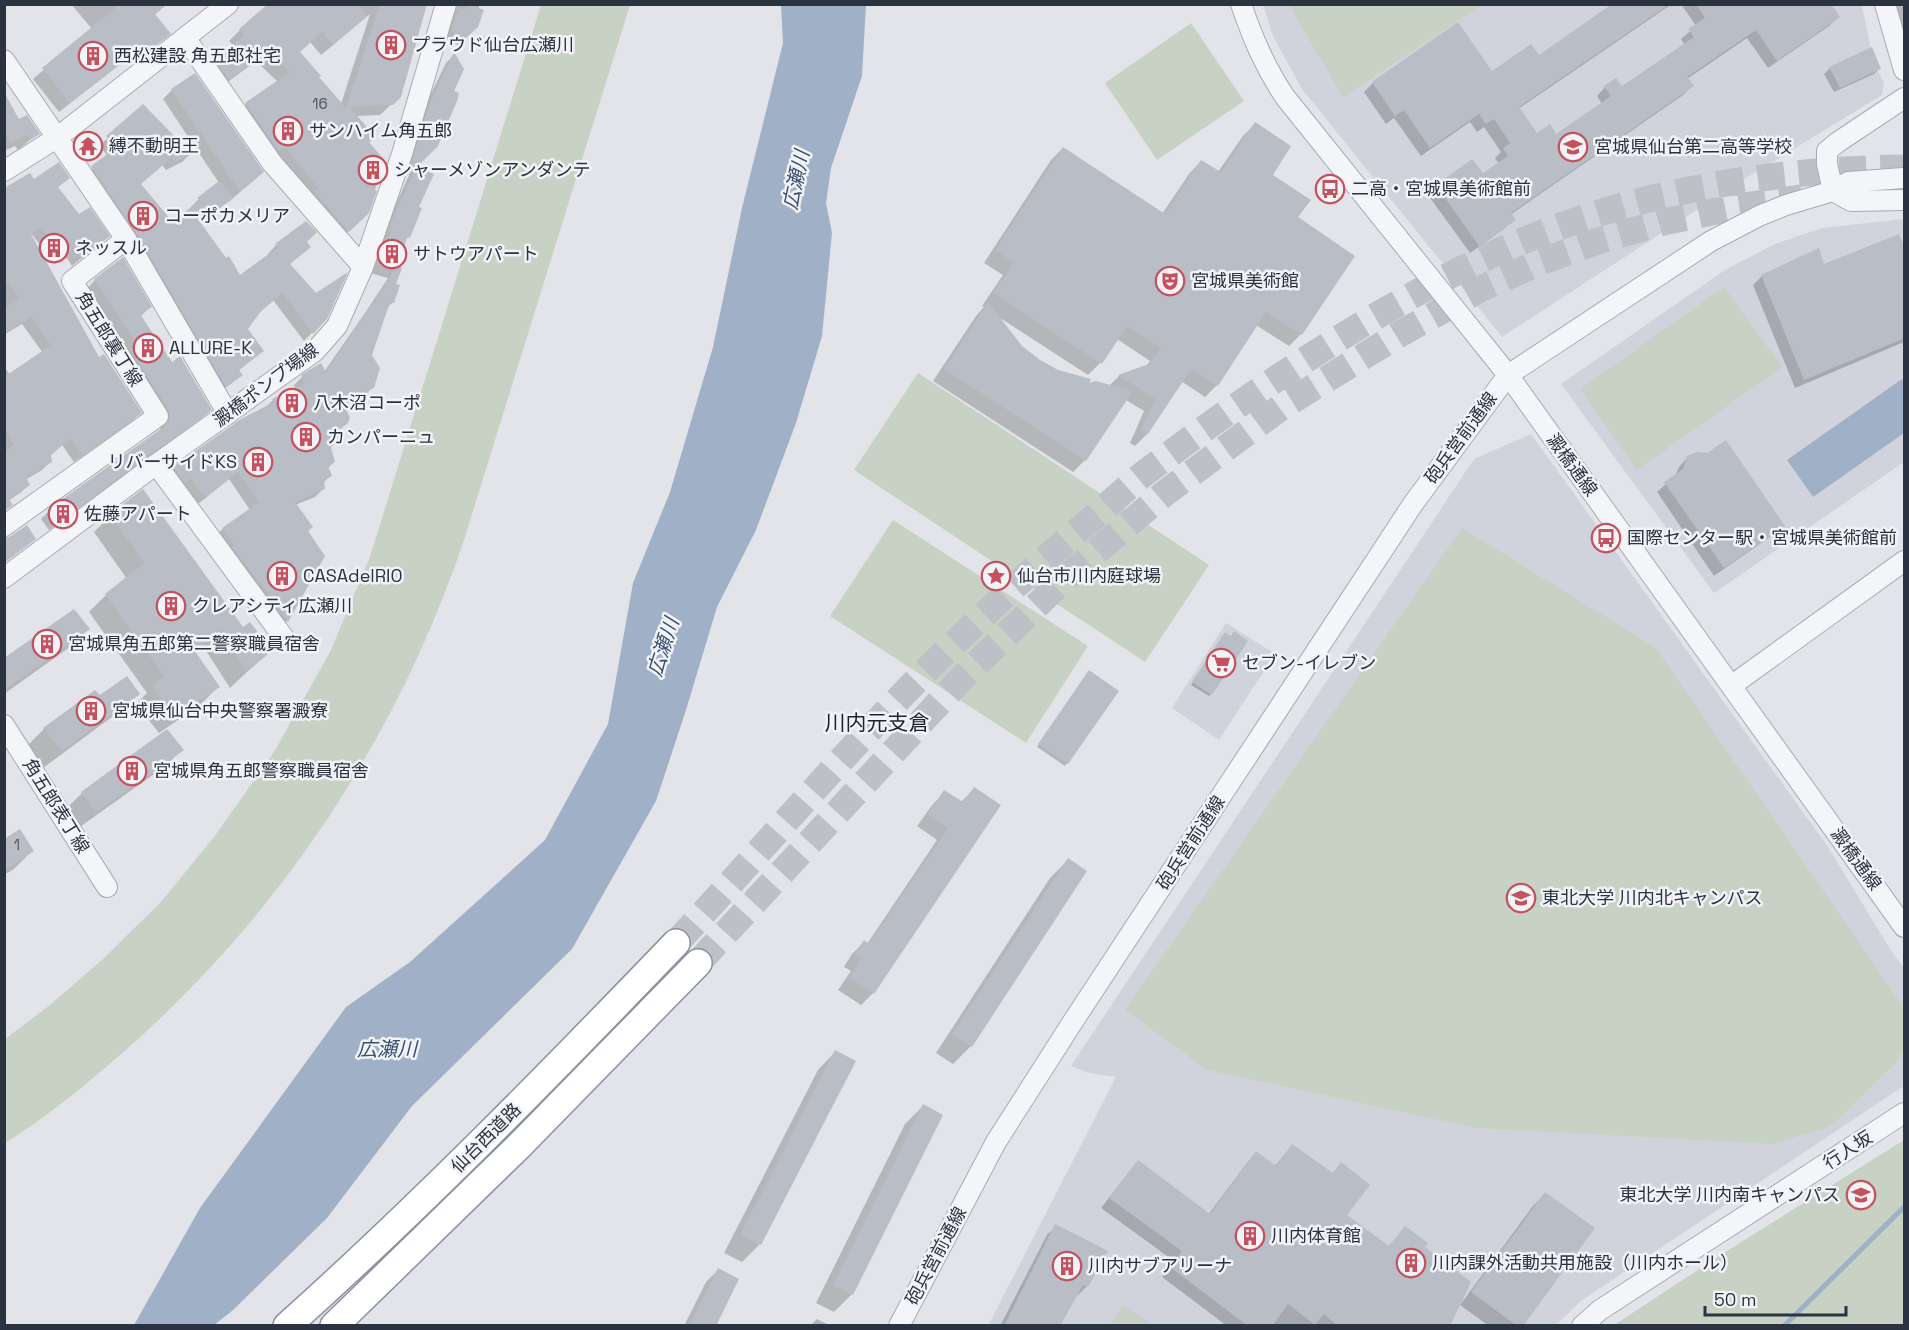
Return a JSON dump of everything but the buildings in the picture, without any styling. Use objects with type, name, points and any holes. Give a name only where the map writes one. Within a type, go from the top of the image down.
[{"type":"highway","name":"仙台西道路","points":[[287,1326],[500,1125],[676,943]]},
{"type":"highway","name":"仙台西道路","points":[[334,1326],[519,1146],[698,963]]},
{"type":"street","points":[[4,171],[58,137],[228,4]]},
{"type":"street","name":"澱橋ポンプ場線","points":[[4,578],[156,464],[315,351],[338,326],[363,267],[402,154],[446,4]]},
{"type":"street","name":"澱橋通線","points":[[1242,4],[1258,53],[1285,97],[1508,375],[1905,927]]},
{"type":"street","points":[[1884,4],[1905,70]]},
{"type":"street","points":[[186,39],[272,163],[363,267]]},
{"type":"street","points":[[4,60],[126,239],[228,414]]},
{"type":"street","points":[[1905,98],[1827,151],[1827,164],[1833,191],[1851,201],[1905,200]]},
{"type":"street","points":[[1508,375],[1711,241],[1770,211],[1833,191],[1848,182],[1905,178]]},
{"type":"street","name":"角五郎裏丁線","points":[[4,526],[158,416],[72,281],[126,239]]},
{"type":"street","name":"砲兵営前通線","points":[[899,1326],[996,1142],[1413,504],[1508,375]]},
{"type":"street","points":[[156,464],[284,638]]},
{"type":"street","points":[[1731,686],[1905,561]]},
{"type":"street","name":"角五郎表丁線","points":[[4,725],[107,887]]},
{"type":"street","name":"行人坂","points":[[1582,1326],[1600,1310],[1905,1113]]},
{"type":"shaded area","name":"宮城県仙台第二高等学校","points":[[1263,5],[1862,5],[1874,65],[1884,82],[1882,95],[1746,178],[1502,337],[1302,89],[1273,36]]},
{"type":"shaded area","points":[[1904,219],[1904,462],[1714,593],[1561,384],[1725,270],[1775,244],[1822,228]]},
{"type":"shaded area","name":"東北大学 川内北キャンパス","points":[[1531,434],[1828,847],[1904,968],[1904,1086],[1582,1300],[1556,1325],[988,1326],[1116,1077],[1089,1073],[1071,1066],[1474,459]]},
{"type":"shaded area","points":[[1226,623],[1275,654],[1219,740],[1172,708]]},
{"type":"green space","points":[[541,5],[630,5],[464,540],[436,614],[404,685],[367,754],[326,821],[281,884],[231,945],[177,1002],[120,1055],[79,1090],[5,1143],[5,1039],[50,1005],[103,959],[161,902],[214,837],[274,752],[330,652],[370,557]]},
{"type":"green space","points":[[1289,5],[1482,5],[1343,97]]},
{"type":"green space","points":[[1191,23],[1244,101],[1157,160],[1105,83]]},
{"type":"green space","points":[[1724,287],[1782,367],[1637,470],[1580,389]]},
{"type":"green space","points":[[918,373],[1209,565],[1145,662],[854,470]]},
{"type":"green space","points":[[893,520],[1088,646],[1026,743],[830,616]]},
{"type":"green space","name":"東北大学 川内北キャンパス","points":[[1462,528],[1656,648],[1904,1008],[1904,1050],[1895,1064],[1831,1126],[1773,1144],[1476,1128],[1207,1070],[1125,1010]]},
{"type":"green space","name":"東北大学 川内南キャンパス","points":[[1904,1140],[1904,1325],[1614,1325],[1730,1249]]},
{"type":"green space","points":[[1123,1305],[1153,1325],[1110,1325]]},
{"type":"water","name":"広瀬川","points":[[781,5],[866,5],[862,76],[831,168],[826,203],[832,233],[822,336],[796,423],[756,530],[717,607],[656,801],[572,949],[412,1106],[327,1218],[232,1311],[214,1325],[134,1325],[200,1208],[346,1007],[410,962],[545,840],[608,724],[633,583],[670,492],[713,347],[742,208],[783,43]]},
{"type":"water","points":[[1902,379],[1904,383],[1904,433],[1813,497],[1787,460]]},
{"type":"waterway","points":[[1784,1326],[1904,1207]]},
{"type":"tunnel","points":[[676,943],[870,729],[975,623],[1150,469],[1238,405],[1330,344],[1457,272],[1524,241],[1593,215],[1669,194],[1747,180],[1826,171],[1904,168]]},
{"type":"tunnel","points":[[698,963],[960,680],[1062,581],[1165,493],[1280,408],[1398,335],[1480,289],[1540,262],[1598,241],[1663,222],[1736,207],[1802,198]]},
{"type":"place","name":"プラウド仙台広瀬川","points":[[391,45]]},
{"type":"place","name":"西松建設 角五郎社宅","points":[[93,56]]},
{"type":"place","name":"サンハイム角五郎","points":[[288,131]]},
{"type":"place","name":"縛不動明王","points":[[88,146]]},
{"type":"place","name":"宮城県仙台第二高等学校","points":[[1573,147]]},
{"type":"place","name":"シャーメゾンアンダンテ","points":[[373,170]]},
{"type":"place","name":"二高・宮城県美術館前","points":[[1330,189]]},
{"type":"place","name":"コーポカメリア","points":[[143,216]]},
{"type":"place","name":"ネッスル","points":[[54,248]]},
{"type":"place","name":"サトウアパート","points":[[392,254]]},
{"type":"place","name":"宮城県美術館","points":[[1170,281]]},
{"type":"place","name":"ALLURE-K","points":[[148,348]]},
{"type":"place","name":"八木沼コーポ","points":[[292,403]]},
{"type":"place","name":"カンパーニュ","points":[[306,437]]},
{"type":"place","name":"リバーサイドKS","points":[[258,462]]},
{"type":"place","name":"佐藤アパート","points":[[63,514]]},
{"type":"place","name":"国際センター駅・宮城県美術館前","points":[[1606,538]]},
{"type":"place","name":"CASAdelRIO","points":[[282,576]]},
{"type":"place","name":"仙台市川内庭球場","points":[[996,576]]},
{"type":"place","name":"クレアシティ広瀬川","points":[[171,606]]},
{"type":"place","name":"宮城県角五郎第二警察職員宿舎","points":[[47,644]]},
{"type":"place","name":"セブン-イレブン","points":[[1221,663]]},
{"type":"place","name":"宮城県仙台中央警察署澱寮","points":[[91,711]]},
{"type":"place","name":"宮城県角五郎警察職員宿舎","points":[[132,771]]},
{"type":"place","name":"東北大学 川内北キャンパス","points":[[1521,898]]},
{"type":"place","name":"東北大学 川内南キャンパス","points":[[1861,1195]]},
{"type":"place","name":"川内体育館","points":[[1250,1236]]},
{"type":"place","name":"川内課外活動共用施設（川内ホール）","points":[[1411,1263]]},
{"type":"place","name":"川内サブアリーナ","points":[[1067,1266]]},
{"type":"district","name":"川内元支倉","points":[[877,723]]}]
